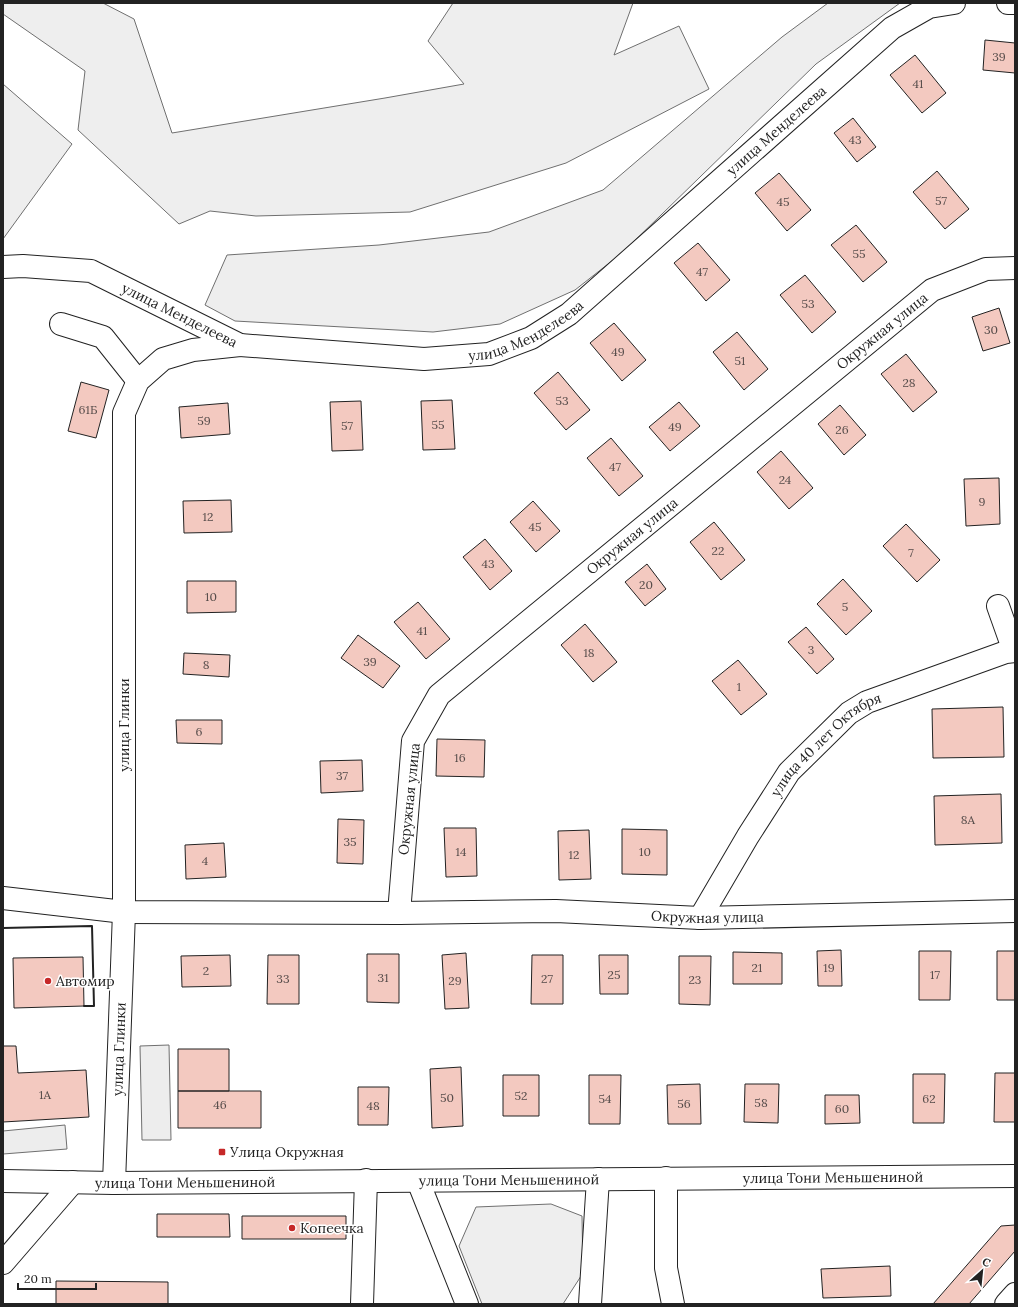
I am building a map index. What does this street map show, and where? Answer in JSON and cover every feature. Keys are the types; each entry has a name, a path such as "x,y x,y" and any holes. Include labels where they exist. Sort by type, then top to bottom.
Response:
{"street":[{"name":"улица Менделеева","path":"3,267 24,266 91,271 240,345 424,359 489,354 532,338 569,314 892,28 929,7 954,3"},
{"path":"1008,3 1015,3"},
{"name":"Окружная улица","path":"399,914 413,741 439,694 932,290 986,269 1015,268"},
{"path":"61,324 103,337 138,381"},
{"name":"улица Глинки","path":"114,1183 124,912 124,412 138,381 163,359 192,350 240,345"},
{"path":"998,606 1014,651"},
{"name":"улица 40 лет Октября","path":"700,918 748,836 789,772 849,713 867,702 1006,652 1014,651"},
{"name":"Окружная улица","path":"3,898 124,912 399,914 556,911 700,918 1015,911"},
{"name":"улица Тони Меньшениной","path":"3,1181 114,1183 1015,1176"},
{"path":"666,1178 666,1268 673,1304"},
{"path":"590,1304 598,1179"},
{"path":"362,1304 366,1180"},
{"path":"418,1180 467,1304"},
{"path":"3,1263 73,1182"},
{"path":"1006,1304 1015,1294"}],"shaded area":[{"path":"3,3 103,3 134,19 172,133 464,84 428,41 453,3 633,3 614,55 679,26 709,89 566,163 410,212 256,216 210,211 179,224 78,130 85,71 3,14"},
{"path":"828,3 900,3 816,64 622,253 575,290 500,324 433,332 235,321 205,305 227,255 379,245 489,232 603,190 782,37"},
{"path":"3,84 72,144 3,239"},
{"path":"169,1045 171,1140 142,1140 140,1046"},
{"path":"65,1125 67,1149 3,1154 3,1131"},
{"path":"551,1204 582,1216 583,1273 563,1304 482,1304 459,1246 476,1207"}],"building":[{"path":"985,40 1015,43 1015,73 983,70"},
{"path":"915,55 946,93 922,113 890,75"},
{"path":"853,118 876,147 857,162 834,133"},
{"path":"937,171 969,209 945,229 913,192"},
{"path":"779,173 811,210 787,231 755,193"},
{"path":"856,225 887,262 863,282 831,245"},
{"path":"698,243 730,280 706,301 674,263"},
{"path":"805,275 836,312 812,333 780,295"},
{"path":"999,308 1010,343 983,351 972,317"},
{"path":"614,323 646,360 622,381 590,343"},
{"path":"737,332 768,369 744,390 713,352"},
{"path":"906,354 937,392 913,412 881,374"},
{"path":"558,372 590,410 566,430 534,393"},
{"path":"81,382 109,390 96,438 68,431"},
{"path":"452,400 455,449 423,450 421,401"},
{"path":"361,401 363,450 332,451 330,402"},
{"path":"679,402 700,426 670,451 649,427"},
{"path":"228,403 230,434 181,438 179,407"},
{"path":"840,405 866,435 844,455 818,424"},
{"path":"611,438 643,476 619,496 587,458"},
{"path":"781,451 813,488 789,509 757,472"},
{"path":"999,478 1000,524 966,526 964,479"},
{"path":"231,500 232,532 184,533 183,501"},
{"path":"533,501 560,531 536,552 510,522"},
{"path":"714,522 745,560 721,580 690,542"},
{"path":"906,524 940,560 917,582 883,546"},
{"path":"485,539 512,571 490,590 463,557"},
{"path":"647,564 666,589 645,606 625,582"},
{"path":"843,579 872,611 846,635 817,604"},
{"path":"187,581 236,581 236,612 187,613"},
{"path":"418,602 450,639 426,659 394,622"},
{"path":"585,624 617,662 593,682 561,645"},
{"path":"806,627 834,659 817,674 788,642"},
{"path":"358,635 400,666 383,688 341,658"},
{"path":"184,653 230,655 229,677 183,674"},
{"path":"738,660 767,694 741,715 712,681"},
{"path":"1003,707 1004,757 933,758 932,709"},
{"path":"176,720 222,720 222,744 177,743"},
{"path":"437,739 485,740 484,777 436,776"},
{"path":"362,760 363,791 321,793 320,761"},
{"path":"1001,794 1002,843 935,845 934,796"},
{"path":"338,819 364,820 363,864 337,863"},
{"path":"444,828 476,828 477,876 446,877"},
{"path":"622,829 667,830 667,875 622,874"},
{"path":"589,830 591,879 559,880 558,831"},
{"path":"224,843 226,877 186,879 185,845"},
{"path":"841,950 842,986 818,986 817,951"},
{"path":"919,951 951,951 950,1000 919,1000"},
{"path":"997,951 1015,951 1015,1000 997,1000"},
{"path":"733,952 782,953 782,984 733,984"},
{"path":"466,953 469,1008 445,1009 442,955"},
{"path":"367,954 399,954 399,1003 367,1002"},
{"path":"230,955 231,986 182,987 181,956"},
{"path":"268,955 299,955 299,1004 267,1004"},
{"path":"532,955 563,955 563,1004 531,1004"},
{"path":"599,955 628,955 628,994 600,994"},
{"path":"679,956 711,956 710,1005 679,1004"},
{"path":"83,957 84,1006 14,1008 13,958"},
{"path":"3,1046 16,1046 18,1073 86,1070 89,1117 3,1122"},
{"path":"178,1049 229,1049 229,1091 178,1091"},
{"path":"461,1067 463,1126 432,1128 430,1069"},
{"path":"995,1073 1015,1073 1015,1122 994,1122"},
{"path":"913,1074 945,1074 944,1123 913,1123"},
{"path":"503,1075 539,1075 539,1116 503,1116"},
{"path":"589,1075 621,1075 620,1124 589,1124"},
{"path":"700,1084 701,1124 668,1124 667,1085"},
{"path":"745,1084 779,1084 778,1123 744,1122"},
{"path":"358,1087 389,1087 388,1125 358,1125"},
{"path":"178,1091 261,1091 261,1128 178,1128"},
{"path":"825,1095 859,1095 860,1123 825,1124"},
{"path":"157,1214 229,1214 230,1237 157,1237"},
{"path":"242,1216 346,1216 346,1239 242,1239"},
{"path":"1015,1225 1015,1251 969,1304 933,1304 1001,1226"},
{"path":"890,1266 891,1296 823,1298 821,1269"},
{"path":"56,1281 168,1282 168,1304 56,1304"}],"wall":[{"path":"3,928 92,926 94,1006 84,1006"}],"place":[{"name":"Автомир","path":"48,981"},
{"name":"Улица Окружная","path":"222,1152"},
{"name":"Копеечка","path":"292,1228"}]}
